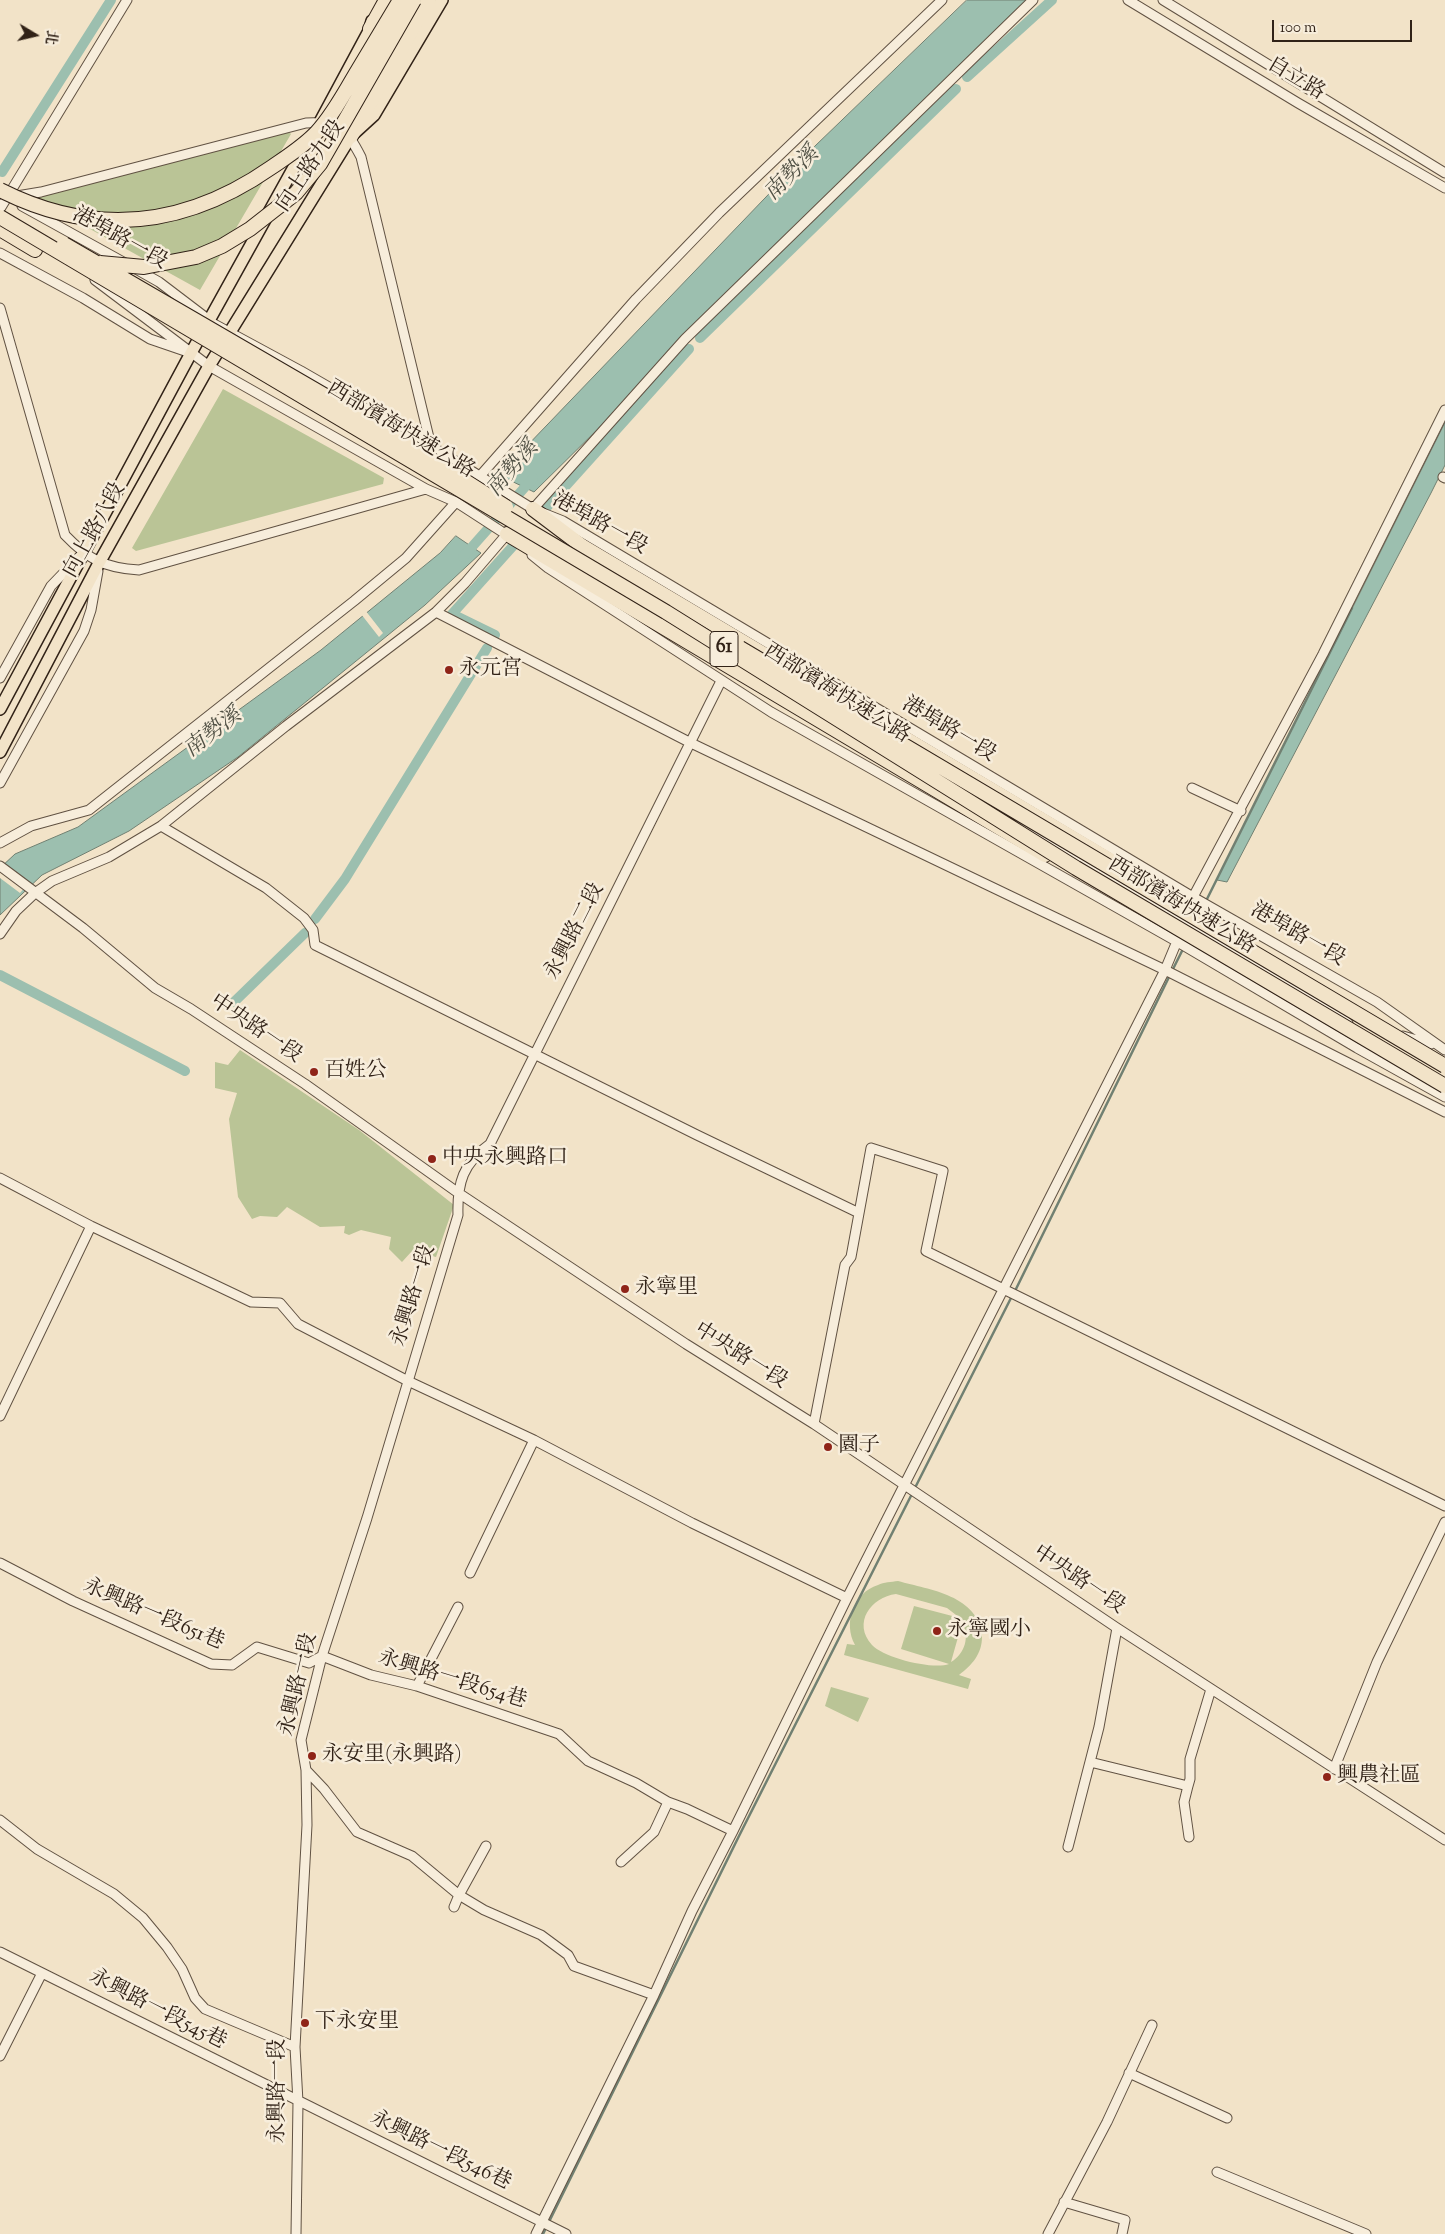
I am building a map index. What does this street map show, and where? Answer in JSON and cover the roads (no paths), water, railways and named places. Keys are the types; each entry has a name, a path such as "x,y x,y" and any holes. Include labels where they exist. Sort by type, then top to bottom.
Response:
{"highway":[{"path":"370,29 386,0"},
{"path":"1,199 71,216 116,220 166,215 192,209 235,191 296,151 318,131 344,95 400,0"},
{"path":"0,229 36,250 93,262 144,267 196,257 222,246 250,229 296,192 320,164 414,0"},
{"path":"351,136 429,0"},
{"name":"西部濱海快速公路","path":"1,199 386,431 541,530 1445,1066"},
{"name":"西部濱海快速公路","path":"0,217 666,612 1076,868 1445,1086"},
{"path":"533,509 582,546 1108,858 1156,890 1171,905"},
{"path":"507,534 1026,845 1076,868"}],"main road":[{"name":"向上路九段","path":"210,320 370,29 378,0"},
{"path":"370,29 400,0"},
{"path":"351,136 355,106 386,38 409,0"},
{"name":"向上路九段","path":"230,331 351,136 374,116 442,0"},
{"name":"向上路八段","path":"0,709 210,320"},
{"name":"向上路八段","path":"0,752 99,563 230,331"}],"street":[{"path":"1,199 127,0"},
{"path":"480,476 636,299 719,212 942,0"},
{"path":"533,509 685,339 1033,0"},
{"name":"自立路","path":"1128,0 1298,103 1445,188"},
{"name":"自立路","path":"1163,0 1445,173"},
{"path":"1,199 41,192 306,123 319,122 339,125 351,136 361,156 431,446"},
{"name":"港埠路一段","path":"1,199 159,282 210,320 431,446 533,509 563,521 1193,897 1378,1002 1441,1048"},
{"name":"港埠路一段","path":"0,223 81,269 147,298 210,320"},
{"name":"港埠路一段","path":"0,253 83,298 150,339 191,353"},
{"name":"港埠路一段","path":"81,269 209,366 426,489 456,502 507,534 548,568 721,681 794,726 1176,941 1357,1048 1445,1096"},
{"path":"0,308 65,535 83,554 99,563 121,569 139,570 426,489"},
{"path":"536,2234 654,1995 692,1910 733,1831 847,1598 1165,970 1193,897 1241,811 1323,654 1445,410"},
{"name":"港埠路一段","path":"431,446 443,469 481,506 1185,922 1338,1015"},
{"path":"0,844 31,826 89,810 338,615 406,558 456,502"},
{"path":"0,934 16,911 35,893 52,882 109,857 160,826 436,612 465,583 507,534"},
{"name":"港埠路一段","path":"507,534 535,543 591,572"},
{"path":"0,678 51,586 83,554"},
{"path":"0,783 84,631 91,610 99,563"},
{"path":"436,612 691,742 1165,970 1445,1112"},
{"name":"永興路二段","path":"458,1192 468,1163 476,1153 490,1144 721,681"},
{"path":"1192,788 1241,811"},
{"path":"160,826 266,888 282,900 304,918 313,930 315,945 697,1135 859,1213"},
{"name":"中央路一段","path":"0,866 82,928 155,988 191,1009 297,1079 458,1192 686,1344 814,1424 1116,1628 1445,1840"},
{"path":"1338,1015 1441,1048"},
{"path":"1338,1015 1416,1079"},
{"path":"814,1424 845,1265 851,1257 871,1148 943,1171 926,1251 1445,1506"},
{"path":"0,1178 91,1226 252,1302 280,1303 298,1324 408,1381 534,1440 692,1522 847,1598"},
{"name":"永興路一段","path":"296,2234 298,2102 295,2047 306,1844 306,1770 301,1740 322,1656 367,1518 458,1215 458,1192"},
{"path":"0,1416 91,1226"},
{"path":"470,1573 534,1440"},
{"path":"1334,1768 1377,1662 1445,1522"},
{"name":"永興路一段651巷","path":"0,1563 74,1602 212,1664 232,1665 257,1647 309,1663 322,1656"},
{"path":"417,1686 458,1607"},
{"path":"1068,1847 1099,1727 1116,1628"},
{"name":"永興路一段654巷","path":"322,1656 371,1675 417,1686 559,1734 569,1744 579,1750 588,1761 636,1782 668,1802 733,1831"},
{"path":"1189,1838 1184,1802 1190,1779 1190,1759 1211,1689"},
{"path":"1090,1762 1188,1786"},
{"path":"306,1770 324,1789 356,1832 412,1856 459,1895 484,1910 541,1935 568,1955 574,1966 654,1995"},
{"path":"621,1862 654,1832 668,1802"},
{"path":"0,1820 37,1849 114,1894 143,1918 182,1969 195,1998 205,2009 295,2047"},
{"path":"454,1907 486,1846"},
{"name":"永興路一段545巷","path":"0,1952 298,2102"},
{"path":"0,2056 42,1973"},
{"path":"1048,2234 1107,2122 1152,2025"},
{"path":"1129,2073 1227,2118"},
{"name":"永興路一段546巷","path":"298,2102 566,2234"},
{"path":"1217,2172 1366,2234"},
{"path":"1064,2202 1125,2220 1122,2234"}],"water":[{"path":"967,0 1033,0 534,492 499,475 814,147"},
{"path":"1445,423 1445,465 1227,882 1217,880"},
{"path":"456,536 481,553 425,605 238,757 129,831 42,875 0,915 0,868 15,854 78,827 321,650 440,553"}],"waterway":[{"path":"2,172 111,0"},
{"path":"967,77 1052,0"},
{"path":"700,338 956,89"},
{"path":"546,508 689,349"},
{"name":"南勢溪","path":"463,557 533,478"},
{"path":"495,635 452,614 513,546"},
{"path":"1206,901 1352,608"},
{"path":"315,919 345,879 487,648"},
{"path":"234,1002 305,933"},
{"path":"1172,971 1183,949"},
{"path":"0,975 185,1071"},
{"path":"1015,1291 1170,975"},
{"path":"543,2234 739,1836 1012,1296"}],"place":[{"name":"永元宮","path":"449,670"},
{"name":"百姓公","path":"314,1072"},
{"name":"中央永興路口","path":"432,1159"},
{"name":"永寧里","path":"625,1289"},
{"name":"園子","path":"828,1447"},
{"name":"永寧國小","path":"937,1631"},
{"name":"永安里(永興路)","path":"312,1756"},
{"name":"興農社區","path":"1327,1777"},
{"name":"下永安里","path":"305,2023"}]}
